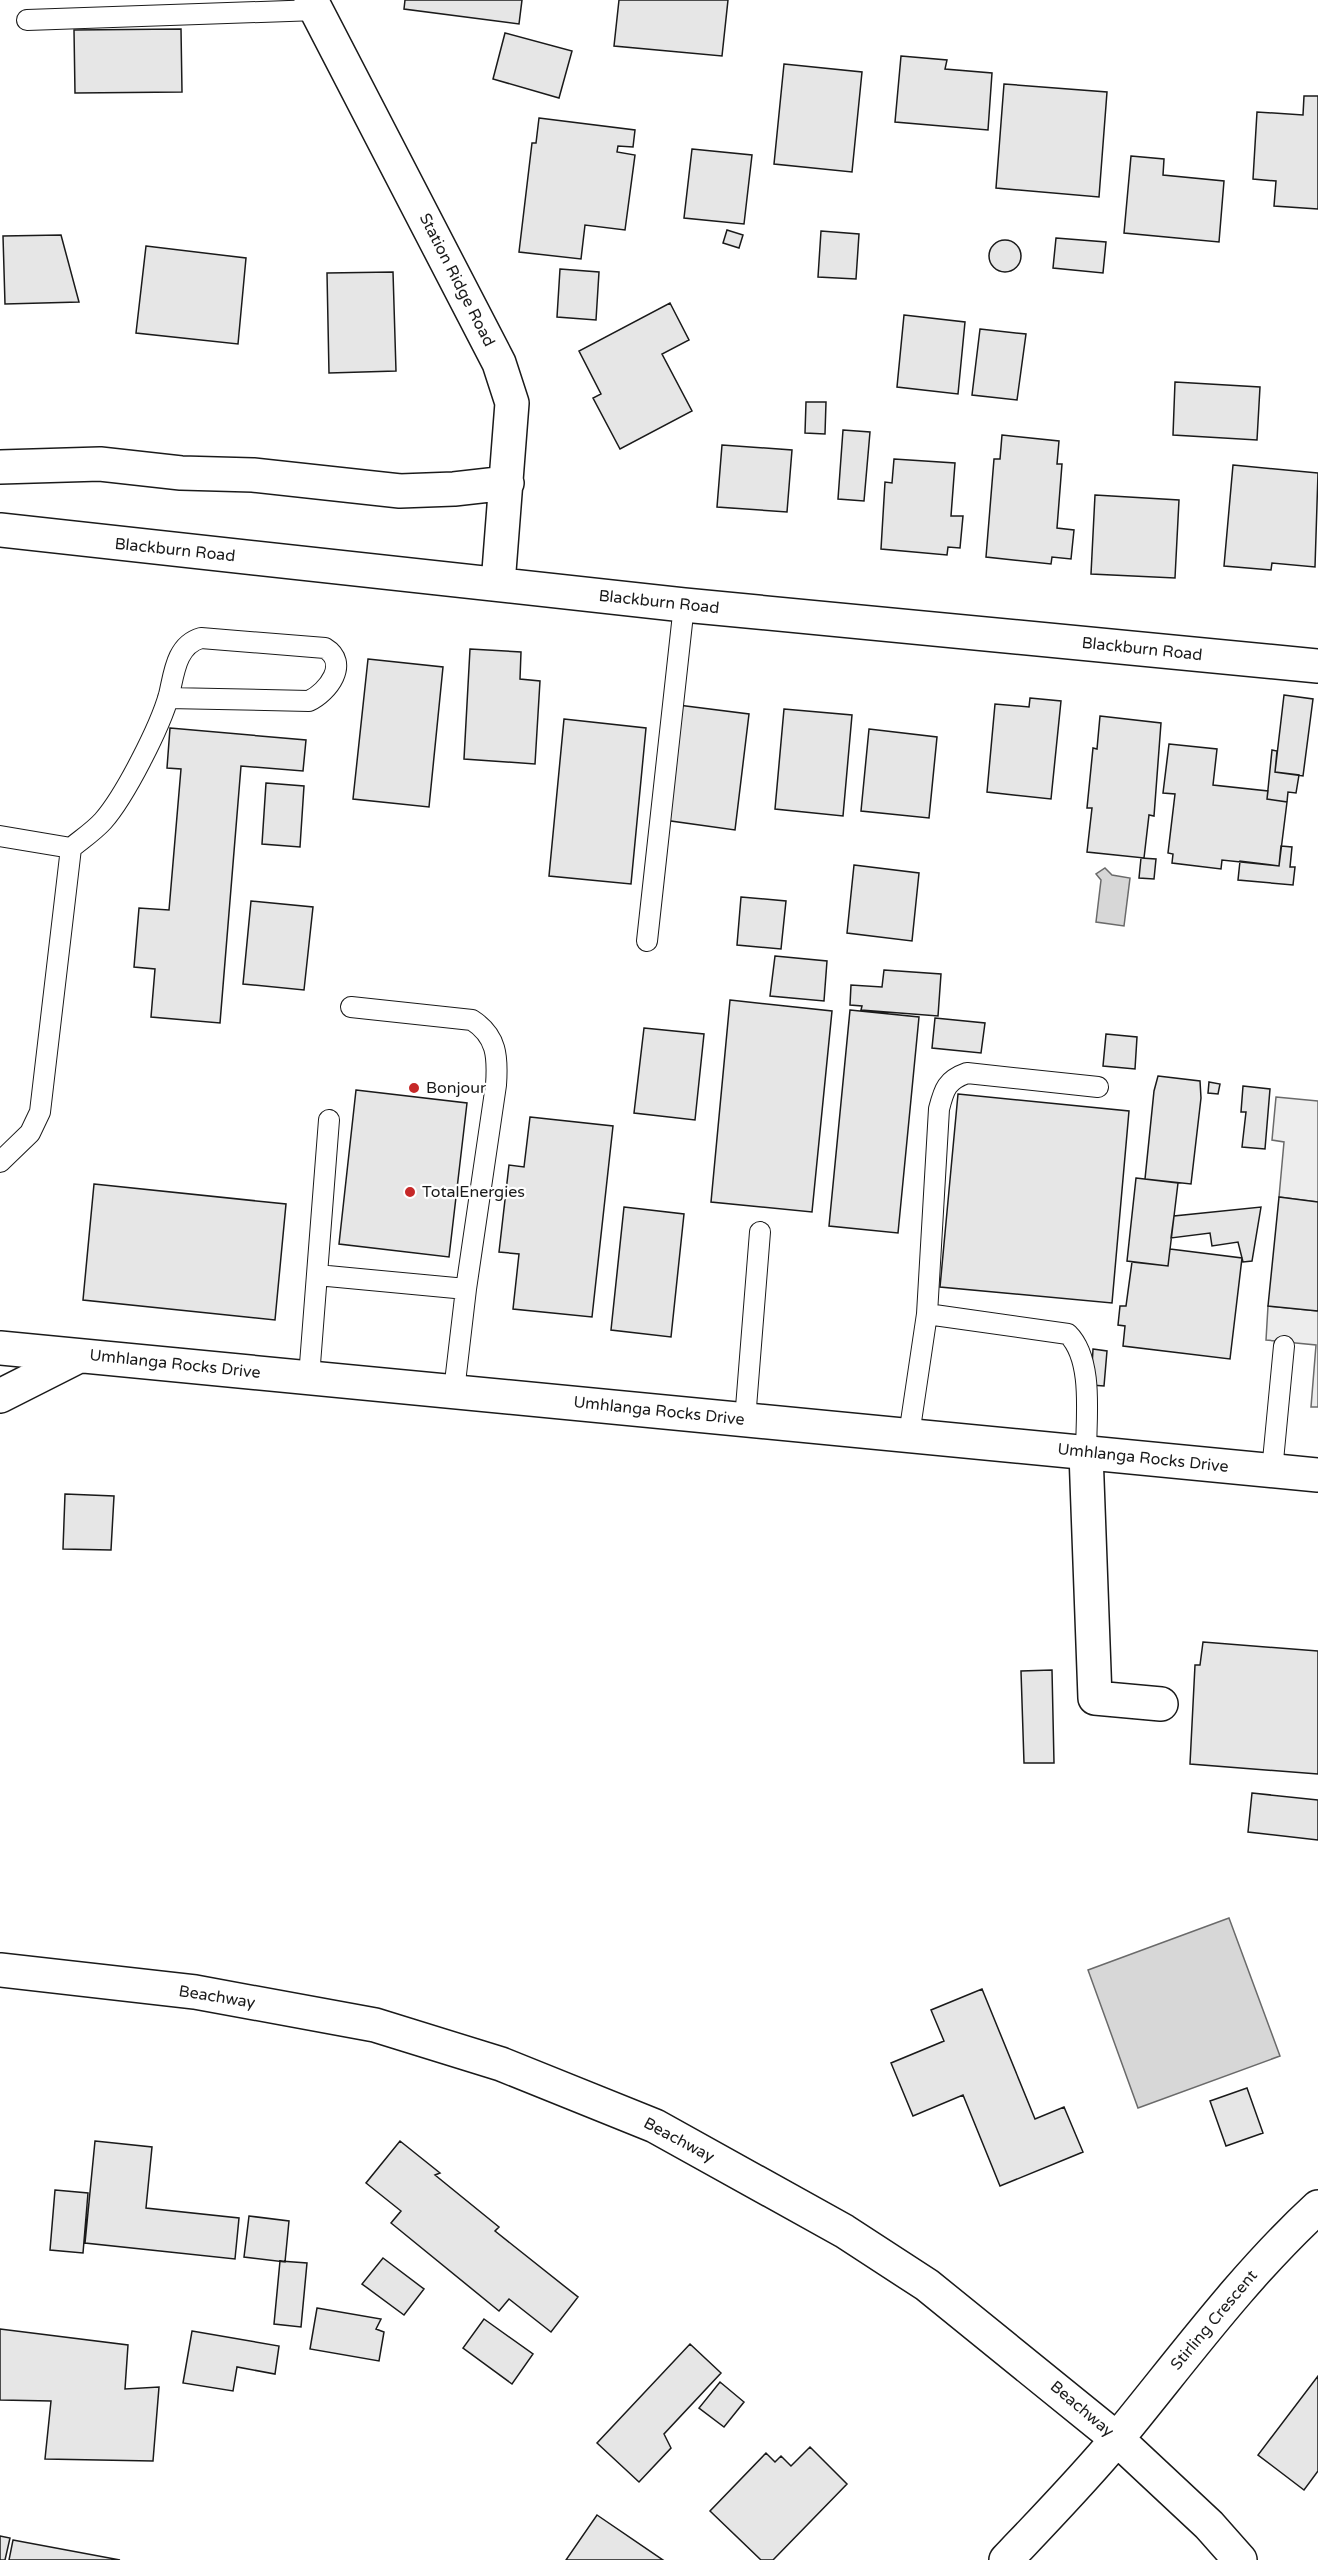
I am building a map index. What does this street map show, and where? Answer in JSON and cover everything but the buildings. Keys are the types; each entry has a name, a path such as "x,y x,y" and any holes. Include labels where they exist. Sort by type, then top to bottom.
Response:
{"street":[{"name":"Station Ridge Road","path":"314,5 500,363 512,403 498,584"},
{"path":"0,467 100,464 181,473 253,475 400,491 454,489 507,483"},
{"name":"Blackburn Road","path":"0,530 684,604 1318,666"},
{"name":"Umhlanga Rocks Drive","path":"0,1348 1318,1475"},
{"path":"0,1396 80,1355"},
{"path":"1086,1453 1095,1698 1161,1704"},
{"name":"Beachway","path":"0,1970 195,1992 375,2025 501,2064 655,2126 844,2230 927,2285 1117,2439 1209,2525 1240,2560"},
{"name":"Stirling Crescent","path":"1006,2560 1117,2439 1158,2385 1284,2238 1318,2207"}],"lane":[{"path":"27,20 314,5"},
{"path":"647,941 684,604"},
{"path":"0,1162 30,1133 40,1112 71,848 104,821 144,752 168,698 177,658 193,640 201,638 325,648 332,652 335,661 333,680 319,697 309,701 168,698"},
{"path":"0,836 71,848"},
{"path":"351,1008 472,1020 484,1028 494,1041 498,1062 496,1085 466,1289 454,1391"},
{"path":"909,1435 927,1314 939,1109 944,1087 954,1078 967,1073 1098,1088"},
{"path":"309,1377 329,1120"},
{"path":"745,1420 760,1232"},
{"path":"317,1275 466,1289"},
{"path":"927,1314 1068,1334 1075,1342 1085,1366 1086,1453"},
{"path":"1272,1471 1284,1346"}],"shaded area":[{"path":"1105,868 1112,875 1130,878 1124,926 1096,922 1101,880 1096,874"},
{"path":"1276,1097 1318,1101 1318,1202 1279,1197 1284,1142 1272,1140"},
{"path":"1268,1306 1318,1311 1318,1407 1311,1407 1316,1345 1266,1340"},
{"path":"1229,1918 1280,2056 1138,2108 1088,1970"}],"place":[{"name":"Bonjour","path":"414,1088"},
{"name":"TotalEnergies","path":"410,1192"}]}
